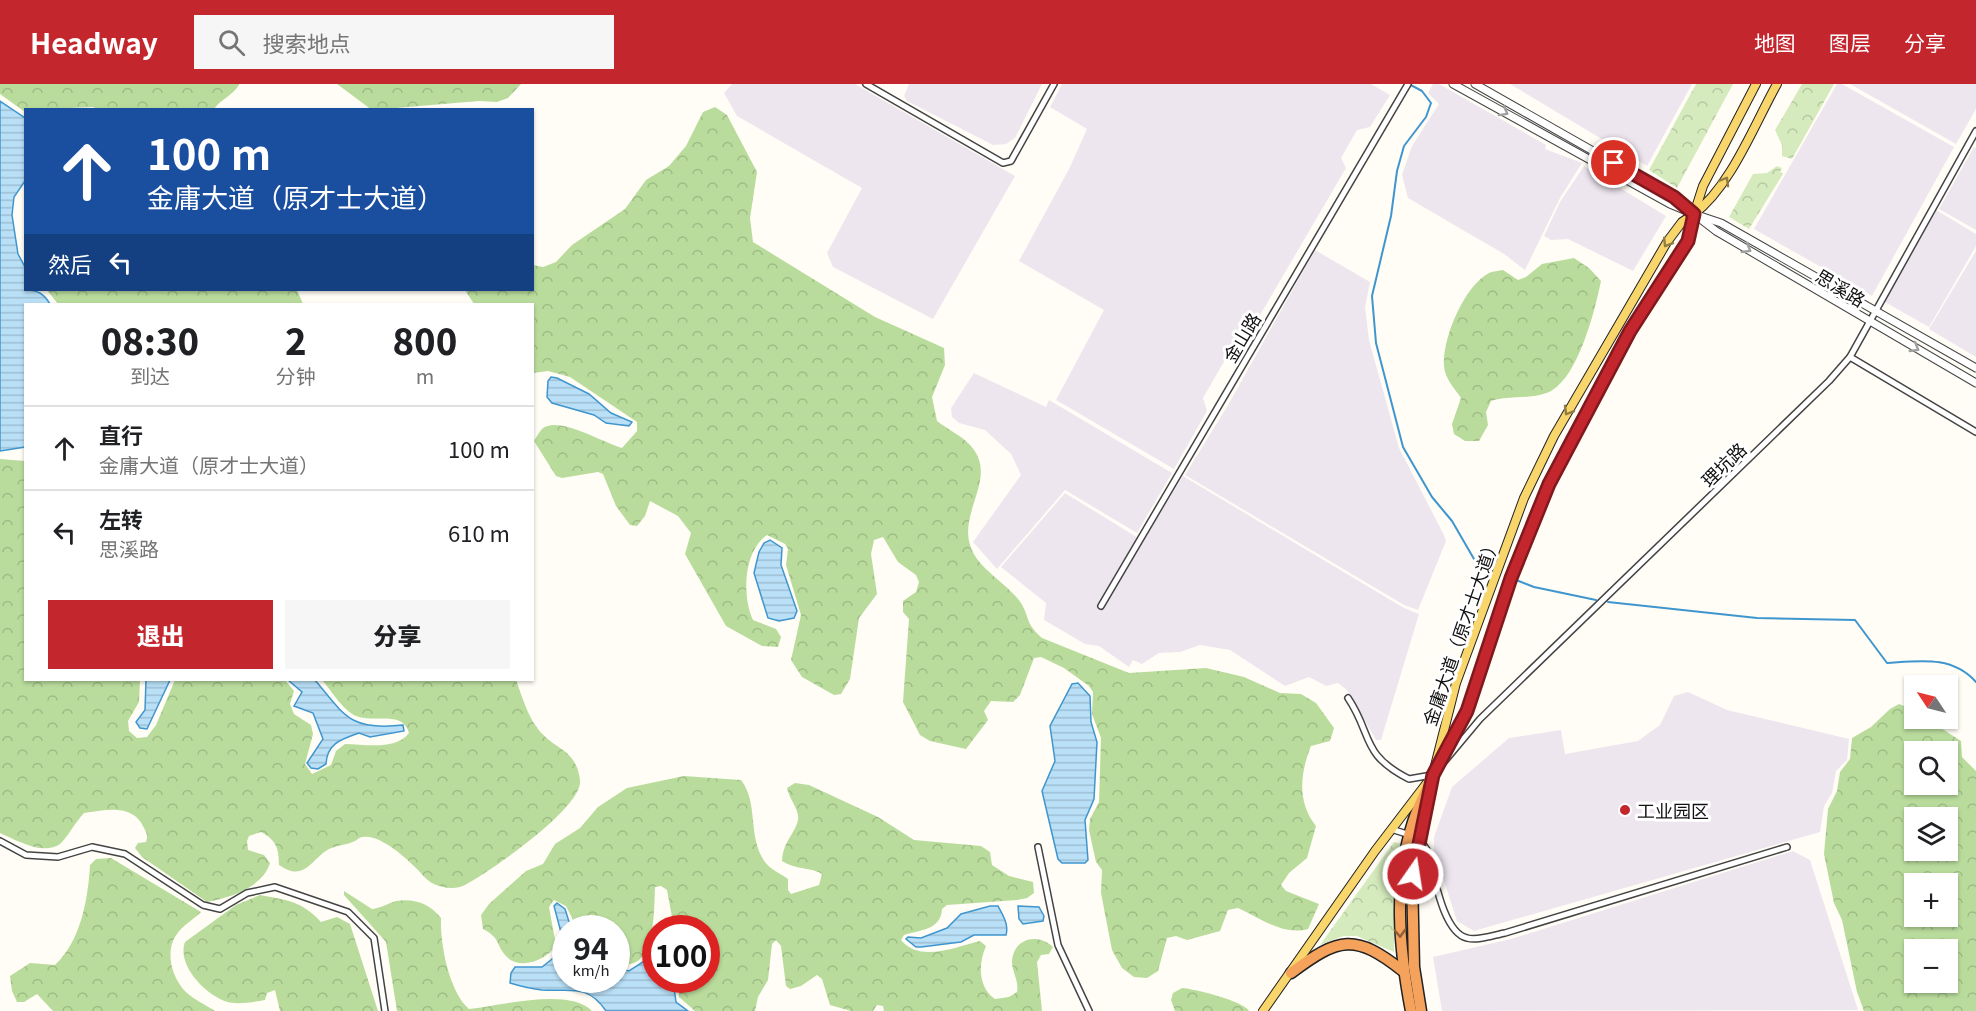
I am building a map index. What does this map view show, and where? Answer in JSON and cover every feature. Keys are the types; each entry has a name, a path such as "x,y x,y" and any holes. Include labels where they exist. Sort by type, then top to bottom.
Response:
{"highway":[{"path":"1411,1011 1403,971 1400,890 1413,821 1433,775"},
{"path":"1421,1011 1414,968 1411,911 1413,874 1433,775"},
{"path":"1291,973 1320,952 1340,944 1370,947 1403,971"}],"main road":[{"name":"金庸大道（原才士大道）","path":"1433,775 1467,711 1510,581 1549,484 1630,331 1688,241 1703,186 1756,84"},
{"name":"金庸大道（原才士大道）","path":"1433,775 1443,725 1456,683 1524,498 1554,436 1667,242 1682,222 1717,194 1777,84"},
{"path":"1496,575 1510,581"},
{"path":"1263,1011 1391,829 1433,775"}],"street":[{"path":"866,84 1003,163 1011,161 1054,84"},
{"name":"思溪路","path":"1453,84 1670,204 1721,224 1976,368"},
{"name":"思溪路","path":"1475,84 1674,197 1716,231 1976,383"},
{"name":"金山路","path":"1101,606 1407,86"},
{"name":"理坑路","path":"1433,775 1480,719 1829,381 1850,357 1976,131"},
{"path":"1850,357 1976,432"},
{"path":"1348,698 1358,713 1369,747 1386,766 1409,779 1433,775"},
{"path":"1391,829 1420,840 1427,850 1450,924 1464,937 1471,939 1505,933 1787,847"},
{"path":"0,841 26,855 58,857 92,847 125,854 203,905 215,909 225,907 248,892 275,887 348,912 374,938 385,1011"},
{"path":"1038,847 1058,945 1089,1011"}],"shaded area":[{"path":"732,84 855,84 1015,176 933,319 833,267 827,253 862,188 737,116 724,93"},
{"path":"909,84 1042,84 1015,138 1006,144 993,145 907,101 904,96"},
{"path":"1062,84 1371,84 1390,95 1370,127 1357,130 1341,158 1346,168 1242,346 1232,348 1203,398 1207,411 1174,469 1056,400 1104,310 1019,261 1069,169 1087,129 1050,107"},
{"path":"1433,84 1439,84 1546,145 1545,149 1582,163 1560,198 1525,270 1504,254 1408,198 1402,175 1412,146 1439,104 1428,93"},
{"path":"1510,84 1692,84 1647,166"},
{"path":"1837,84 1842,84 1954,147 1872,296 1754,229"},
{"path":"1850,84 1976,84 1976,109 1956,144"},
{"path":"1974,147 1976,148 1976,230 1939,209"},
{"path":"1584,166 1666,216 1633,271 1568,239 1551,240 1544,236 1560,202"},
{"path":"1936,210 1976,234 1976,246 1929,327 1883,301"},
{"path":"1315,250 1370,282 1365,307 1369,340 1399,448 1446,541 1418,610 1404,605 1185,475 1228,405"},
{"path":"1976,251 1976,357 1929,329"},
{"path":"974,373 1046,407 1049,400 1172,473 1137,533 1065,490 997,569 973,542 1021,475 1011,454 985,430 959,423 952,417 951,408"},
{"path":"1183,476 1404,608 1419,614 1381,740 1376,740 1347,690 1338,683 1326,686 1309,677 1285,686 1230,650 1200,645 1180,652 1159,653 1142,664 1133,660 1129,667 1099,646 1085,644 1044,620 1046,603 1001,567 1065,493 1143,541"},
{"path":"1688,692 1727,710 1849,739 1847,760 1836,771 1832,793 1824,806 1820,832 1474,931 1457,921 1434,850 1434,837 1452,787 1509,738 1561,730 1565,754 1638,741 1660,725 1674,696"},
{"path":"1793,851 1810,860 1858,1010 1442,1011 1433,957 1511,939"}],"green space":[{"path":"0,84 239,84 215,108 24,108 24,111 0,94"},
{"path":"337,84 521,84 508,98 497,102 479,101 369,108"},
{"path":"1696,84 1733,84 1677,188 1649,170"},
{"path":"1802,84 1834,84 1792,159 1782,156 1782,145 1775,130"},
{"path":"715,107 727,115 757,172 750,218 753,242 875,317 944,348 945,365 932,397 937,421 970,445 978,456 981,468 968,529 972,551 984,567 1015,595 1024,608 1030,624 1042,638 1129,673 1206,668 1244,677 1280,693 1301,694 1316,703 1334,728 1330,741 1311,746 1304,767 1303,798 1316,826 1307,858 1289,873 1281,885 1286,891 1319,904 1308,929 1299,931 1281,928 1238,908 1228,910 1220,931 1187,940 1176,936 1167,938 1158,971 1147,978 1134,977 1122,968 1112,950 1101,893 1102,870 1096,862 1089,830 1090,819 1099,802 1101,738 1092,714 1093,692 1089,686 1064,668 1041,657 1034,658 1020,695 1013,702 991,701 984,711 988,720 966,749 930,741 920,735 903,702 909,619 903,612 903,601 916,592 919,582 916,575 898,562 883,537 874,540 871,554 877,594 859,618 850,679 841,694 834,695 802,677 791,660 801,615 786,565 788,549 785,544 767,535 753,552 749,563 746,587 749,610 753,620 776,629 781,637 778,647 762,646 726,626 685,554 691,533 678,516 650,501 645,516 637,526 630,525 616,506 603,474 598,472 562,478 556,476 534,441 542,429 559,425 581,431 622,448 637,431 637,422 570,377 548,371 534,373 534,303 473,303 466,291 534,291 534,265 543,267 556,262 572,245 625,209 646,180 669,166 686,146 703,112"},
{"path":"1777,166 1782,168 1780,172 1783,174 1749,229 1729,217 1753,174 1767,173"},
{"path":"1574,258 1589,268 1601,281 1584,341 1570,371 1561,383 1544,394 1491,401 1486,412 1488,425 1479,441 1465,441 1454,434 1452,424 1461,398 1446,375 1444,355 1456,314 1471,289 1491,272 1503,270 1518,280 1526,277 1542,264"},
{"path":"48,291 297,291 303,303 57,303"},
{"path":"0,459 24,461 24,681 140,681 139,702 128,721 129,731 137,738 147,737 156,725 175,681 286,681 294,691 290,704 294,714 311,725 313,734 305,764 312,774 331,765 336,751 345,744 388,744 403,739 409,733 406,726 395,720 354,715 343,706 323,681 516,681 534,724 544,736 574,761 580,780 577,792 567,806 533,838 477,878 461,887 453,888 431,883 392,848 370,837 361,837 329,849 307,868 295,872 288,870 279,865 277,849 273,841 261,832 249,836 248,850 264,855 270,863 266,872 253,885 244,890 207,902 142,857 135,848 138,843 146,842 146,833 139,820 126,811 109,810 84,813 63,841 53,847 30,846 0,833"},
{"path":"1899,704 1904,706 1904,729 1942,729 1961,741 1962,757 1976,771 1976,1011 1864,1011 1857,992 1842,920 1834,903 1824,854 1828,809 1837,791 1840,772 1850,759 1852,738 1871,727 1890,709"},
{"path":"684,776 741,780 750,799 756,842 760,852 767,865 788,879 788,890 791,894 819,885 822,874 782,861 784,848 798,820 787,788 795,783 809,785 878,817 914,840 981,846 990,852 992,865 1009,876 1033,882 1034,893 1027,898 1017,900 947,905 942,909 941,916 934,925 904,935 901,940 918,951 928,952 980,941 986,946 981,975 985,988 995,999 1009,997 1017,992 1012,963 1016,948 1026,940 1047,942 1053,947 1049,954 1041,955 1037,962 1042,1011 884,1011 883,1006 877,1005 873,1011 851,1011 830,1005 822,979 817,975 801,986 790,989 786,986 781,946 776,940 772,944 768,980 758,997 755,1011 695,1011 679,997 679,993 720,993 720,915 672,915 667,890 661,886 655,887 654,915 642,915 642,956 639,960 630,964 630,915 570,915 566,906 554,900 549,907 552,923 552,950 534,962 519,963 507,957 496,939 483,929 481,915 489,904 526,871 543,864 555,844 580,828 598,807 627,788"},
{"path":"1394,842 1402,844 1396,889 1394,952 1357,936 1343,936 1320,945"},
{"path":"111,858 201,912 177,934 170,956 174,973 182,987 187,993 215,1011 53,1011 37,994 24,1002 17,1002 12,991 10,976 30,963 55,965 64,955 82,919 90,865 96,859"},
{"path":"344,891 372,909 396,901 410,900 422,903 437,913 441,918 444,954 451,980 469,1009 551,999 581,1004 592,1011 397,1011 386,942 344,895"},
{"path":"260,895 286,900 300,906 321,922 337,917 350,924 378,1011 280,1011 275,990 267,993 265,1000 232,1003 214,996 199,983 188,968 183,950 185,942 236,905"},
{"path":"1182,988 1238,1003 1249,1011 1175,1011 1171,1000 1173,993"}],"water":[{"path":"0,101 24,117 24,182 14,197 12,215 18,254 24,265 24,291 40,293 49,303 24,303 24,447 0,451"},
{"path":"551,377 589,394 611,413 632,422 629,426 606,423 594,415 552,403 547,397 548,381"},
{"path":"770,540 782,548 781,565 797,611 794,618 779,621 768,618 754,573 759,552 764,543"},
{"path":"146,681 170,681 147,729 140,728 136,722 145,710"},
{"path":"289,681 316,681 342,712 350,718 371,726 403,725 404,731 370,737 359,733 347,737 332,747 326,764 318,769 311,768 307,763 323,739 313,713 294,706 302,692"},
{"path":"1078,683 1090,696 1091,722 1097,742 1094,799 1085,820 1088,860 1085,863 1062,863 1058,859 1042,791 1055,761 1050,726 1072,684"},
{"path":"557,903 565,909 567,915 556,915 554,906"},
{"path":"998,906 1004,916 1006,935 974,935 961,942 921,947 916,947 906,939 908,937 921,938 947,928 961,914"},
{"path":"1018,906 1039,907 1044,916 1043,921 1023,924 1019,919"},
{"path":"552,959 552,990 538,990 510,983 511,973 515,967 542,967"},
{"path":"642,963 642,993 675,993 676,1002 688,1011 606,1011 592,996 585,993 630,993 630,970"}],"waterway":[{"path":"1409,84 1422,91 1431,103 1426,117 1404,146 1397,171 1391,216 1372,296 1376,343 1403,447 1432,497 1452,521 1474,559 1485,568"},
{"path":"1516,580 1534,587 1596,600"},
{"path":"1608,602 1757,618 1855,620 1887,663 1923,661 1946,664 1967,673 1976,682"}],"place":[{"name":"工业园区","path":"1625,810"}],"route":[{"path":"1413,874 1433,775 1467,711 1511,578 1549,484 1630,331 1682,252 1692,228 1694,214 1674,197 1614,163"}]}
